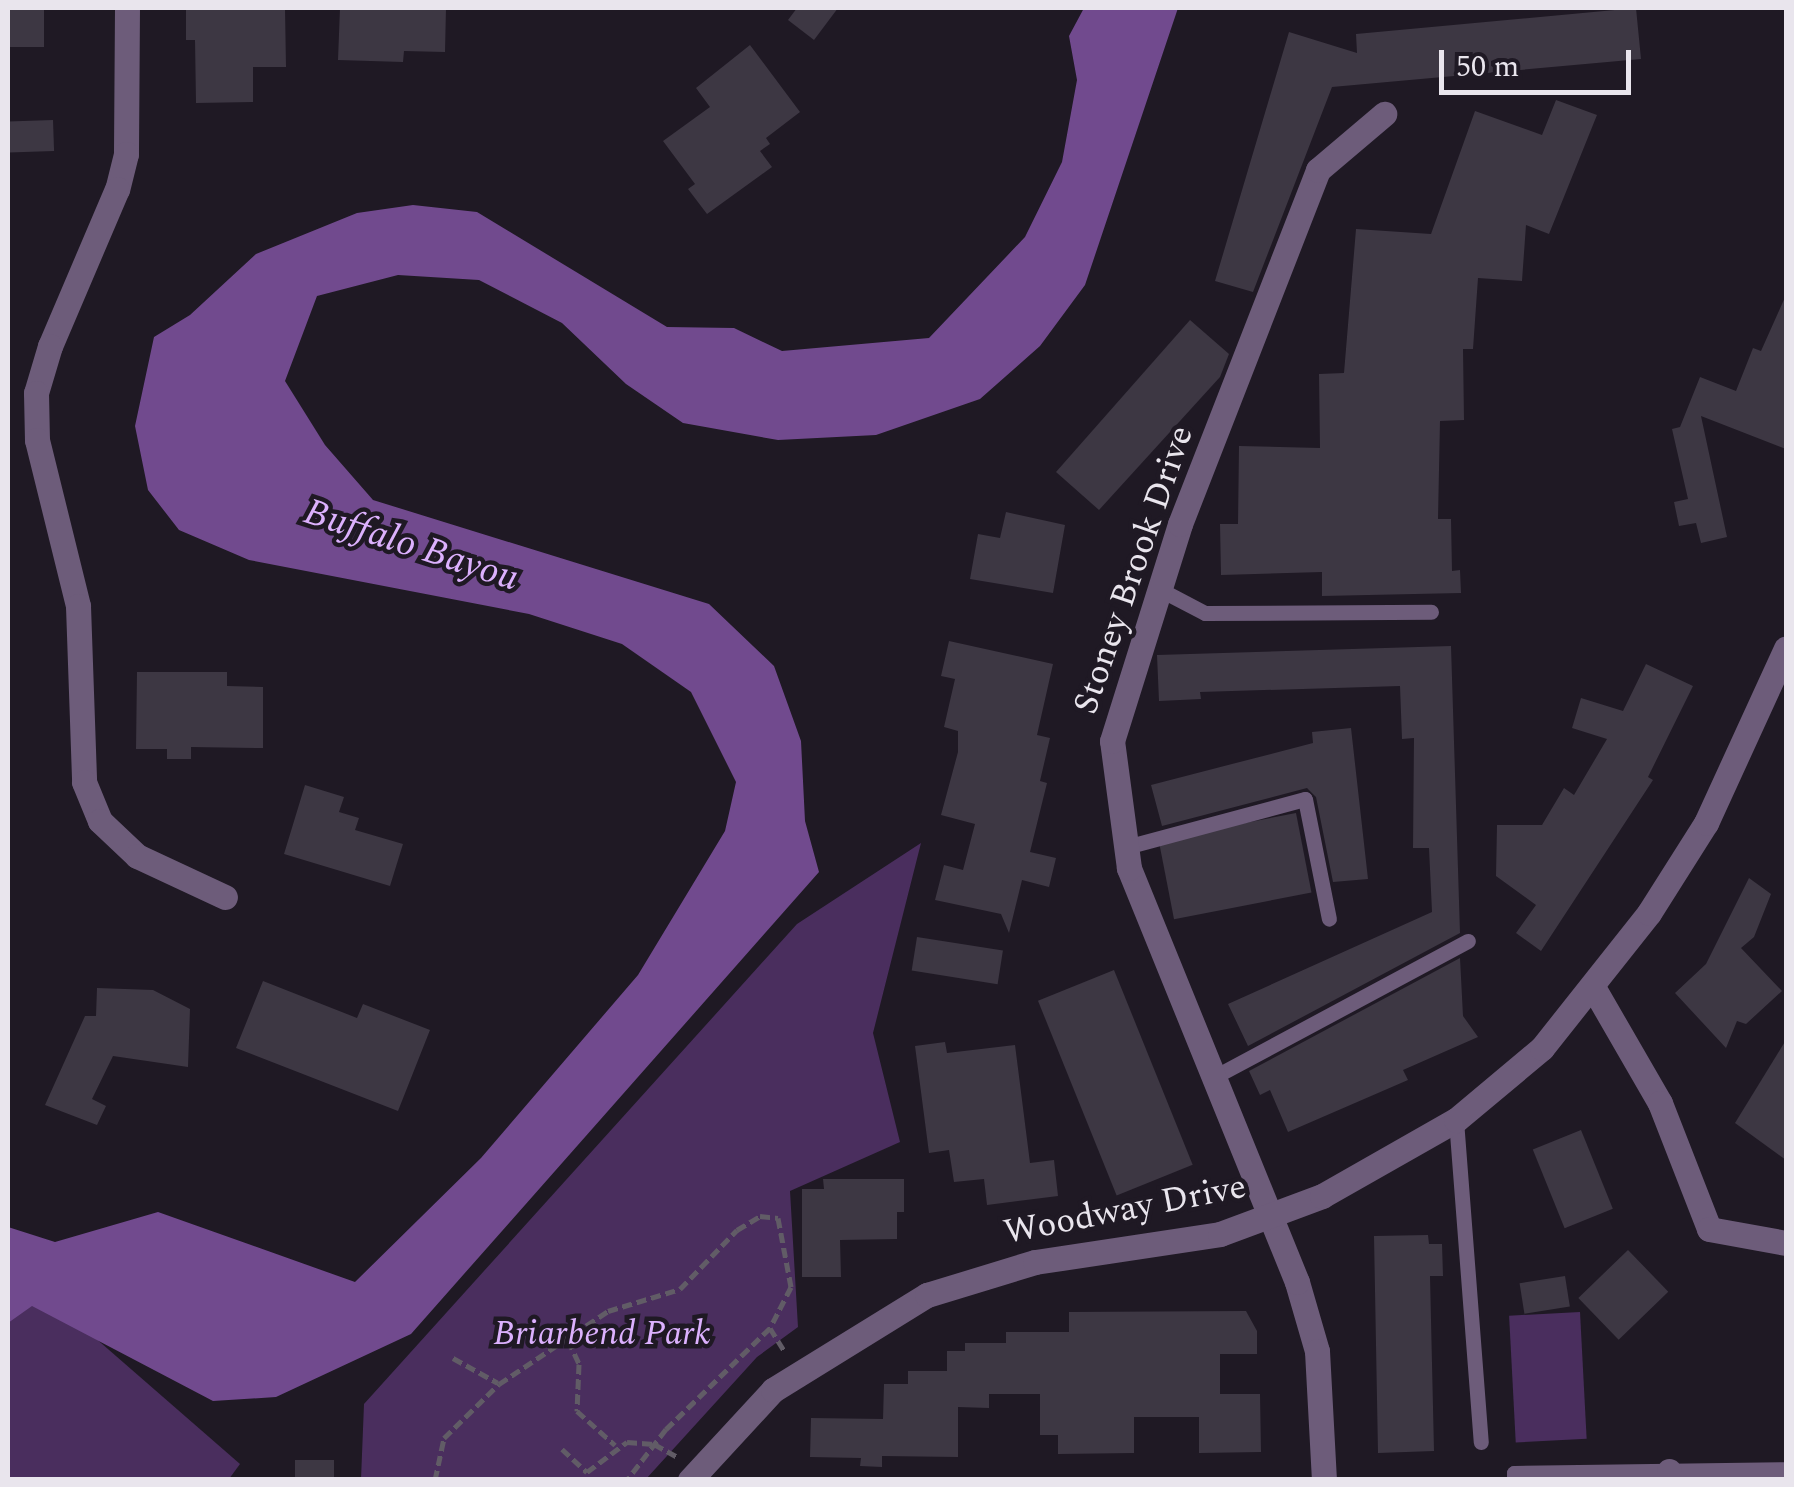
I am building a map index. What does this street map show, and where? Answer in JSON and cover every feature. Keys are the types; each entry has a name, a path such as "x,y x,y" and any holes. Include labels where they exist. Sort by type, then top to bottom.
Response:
{"street":[{"path":"127,8 126,154 118,189 50,346 36,393 37,440 78,606 84,782 100,820 137,856 225,897"},
{"name":"Stoney Brook Drive","path":"1324,1480 1317,1351 1271,1216 1126,847 1112,742 1159,590 1318,170 1384,114"},
{"name":"Woodway Drive","path":"694,1476 736,1424 797,1372 878,1320 983,1274 1220,1234 1322,1196 1456,1120 1542,1048 1593,987 1706,823 1786,648"},
{"path":"1593,987 1660,1103 1709,1229 1786,1243"}],"lane":[{"path":"1159,590 1205,613 1431,612"},
{"path":"1126,847 1305,799 1330,919"},
{"path":"1214,1077 1468,941"},
{"path":"1456,1120 1464,1161 1481,1442"},
{"path":"1514,1480 1514,1473 1669,1475 1786,1469"}],"path":[{"path":"435,1480 444,1438 499,1384 608,1310 680,1289 737,1230 760,1216 778,1218 787,1248 790,1287 770,1328 654,1444 627,1480"},
{"path":"770,1328 797,1372"},
{"path":"568,1340 579,1364 577,1411 615,1446"},
{"path":"452,1358 499,1384"},
{"path":"562,1449 587,1472 615,1446 654,1444 694,1476"}],"green space":[{"name":"Briarbend Park","path":"921,843 873,1033 900,1142 790,1191 798,1327 757,1357 646,1479 361,1479 364,1404 797,924"},
{"path":"8,1262 240,1464 229,1479 8,1479"},
{"path":"1580,1312 1587,1439 1516,1443 1509,1316"}],"water":[{"name":"Buffalo Bayou","path":"1084,8 1178,8 1085,285 1040,346 980,399 876,435 778,440 683,423 626,384 562,323 479,280 398,275 317,296 285,381 325,445 373,500 709,604 774,666 801,741 805,821 819,872 411,1334 276,1397 213,1401 32,1306 8,1323 8,1227 55,1242 158,1212 355,1282 481,1158 638,975 725,831 736,782 691,692 622,644 529,614 249,560 179,530 148,490 135,426 154,337 190,315 256,254 357,213 413,205 477,212 667,327 734,328 782,351 929,338 1025,237 1062,162 1077,80 1069,36"}],"building":[{"path":"8,8 44,8 44,47 8,47"},
{"path":"186,8 285,8 286,67 253,67 253,102 196,103 195,40 186,40"},
{"path":"340,8 446,8 445,52 404,51 403,62 338,60"},
{"path":"797,8 838,8 814,40 788,20"},
{"path":"1636,8 1641,59 1332,87 1253,292 1215,281 1289,32 1357,53 1356,34"},
{"path":"750,45 800,112 766,138 770,144 760,151 772,167 707,214 688,189 695,184 663,141 710,107 696,88"},
{"path":"1556,100 1597,115 1549,234 1526,225 1522,281 1478,278 1473,349 1463,349 1464,420 1440,421 1438,519 1451,519 1452,571 1460,570 1461,593 1322,596 1322,572 1221,575 1220,524 1238,524 1239,446 1320,448 1319,374 1344,373 1356,229 1431,234 1475,111 1542,135"},
{"path":"53,120 54,151 9,153 8,122"},
{"path":"1786,295 1786,449 1701,416 1727,537 1701,543 1696,523 1679,526 1674,502 1688,499 1672,429 1680,427 1700,377 1736,391 1753,348 1761,351"},
{"path":"1190,320 1229,354 1220,377 1099,510 1056,472"},
{"path":"1006,512 1065,525 1053,593 970,579 978,534 1000,538"},
{"path":"949,641 1053,664 1037,735 1050,738 1040,781 1047,783 1030,852 1056,858 1049,887 1022,880 1009,933 1001,914 935,900 944,865 963,870 975,824 941,815 958,752 958,731 944,727 955,679 941,676"},
{"path":"1451,646 1460,933 1248,1046 1228,1004 1432,912 1429,848 1413,848 1414,738 1402,739 1400,686 1200,692 1201,699 1159,701 1157,655"},
{"path":"1646,664 1693,686 1648,777 1653,780 1541,951 1516,933 1536,905 1496,876 1497,825 1542,825 1564,788 1574,795 1607,739 1572,728 1581,698 1623,711"},
{"path":"137,672 227,672 227,686 263,687 263,748 191,747 191,759 167,759 167,749 136,749"},
{"path":"1351,728 1368,879 1333,882 1316,797 1307,788 1162,826 1151,785 1313,743 1312,732"},
{"path":"305,785 344,797 339,812 359,818 355,830 403,844 390,886 284,854"},
{"path":"1296,813 1311,893 1174,919 1159,840"},
{"path":"1749,878 1771,894 1754,937 1741,948 1782,991 1746,1024 1737,1021 1726,1048 1675,993 1706,964"},
{"path":"917,937 1003,951 998,984 912,971"},
{"path":"1460,958 1463,1016 1478,1037 1403,1070 1408,1080 1288,1132 1270,1090 1260,1095 1249,1071"},
{"path":"1114,970 1193,1165 1117,1195 1038,1001"},
{"path":"263,981 357,1018 363,1004 430,1030 398,1111 236,1048"},
{"path":"97,988 153,990 190,1009 188,1067 113,1056 92,1099 106,1106 97,1125 45,1105 85,1016 96,1016"},
{"path":"1786,1040 1786,1160 1735,1123"},
{"path":"945,1042 947,1053 1015,1045 1030,1163 1054,1160 1058,1196 987,1205 984,1179 954,1182 949,1150 929,1153 915,1046"},
{"path":"1581,1130 1613,1209 1565,1228 1533,1149"},
{"path":"823,1179 904,1179 904,1212 897,1212 897,1239 840,1240 841,1277 802,1277 802,1189 824,1189"},
{"path":"1428,1235 1429,1244 1442,1244 1443,1276 1430,1276 1434,1451 1378,1453 1374,1236"},
{"path":"1628,1250 1668,1292 1619,1340 1578,1298"},
{"path":"1565,1276 1570,1307 1524,1314 1520,1283"},
{"path":"1246,1311 1257,1331 1257,1354 1220,1354 1220,1394 1260,1394 1261,1452 1199,1453 1199,1417 1134,1417 1134,1453 1058,1454 1058,1435 1040,1435 1040,1394 989,1394 989,1408 958,1407 958,1457 882,1456 882,1467 860,1466 861,1458 810,1457 811,1418 883,1419 884,1384 908,1384 908,1371 947,1371 947,1351 965,1351 965,1343 1006,1343 1006,1332 1069,1332 1069,1312"},
{"path":"295,1460 334,1460 334,1480 295,1480"}]}
